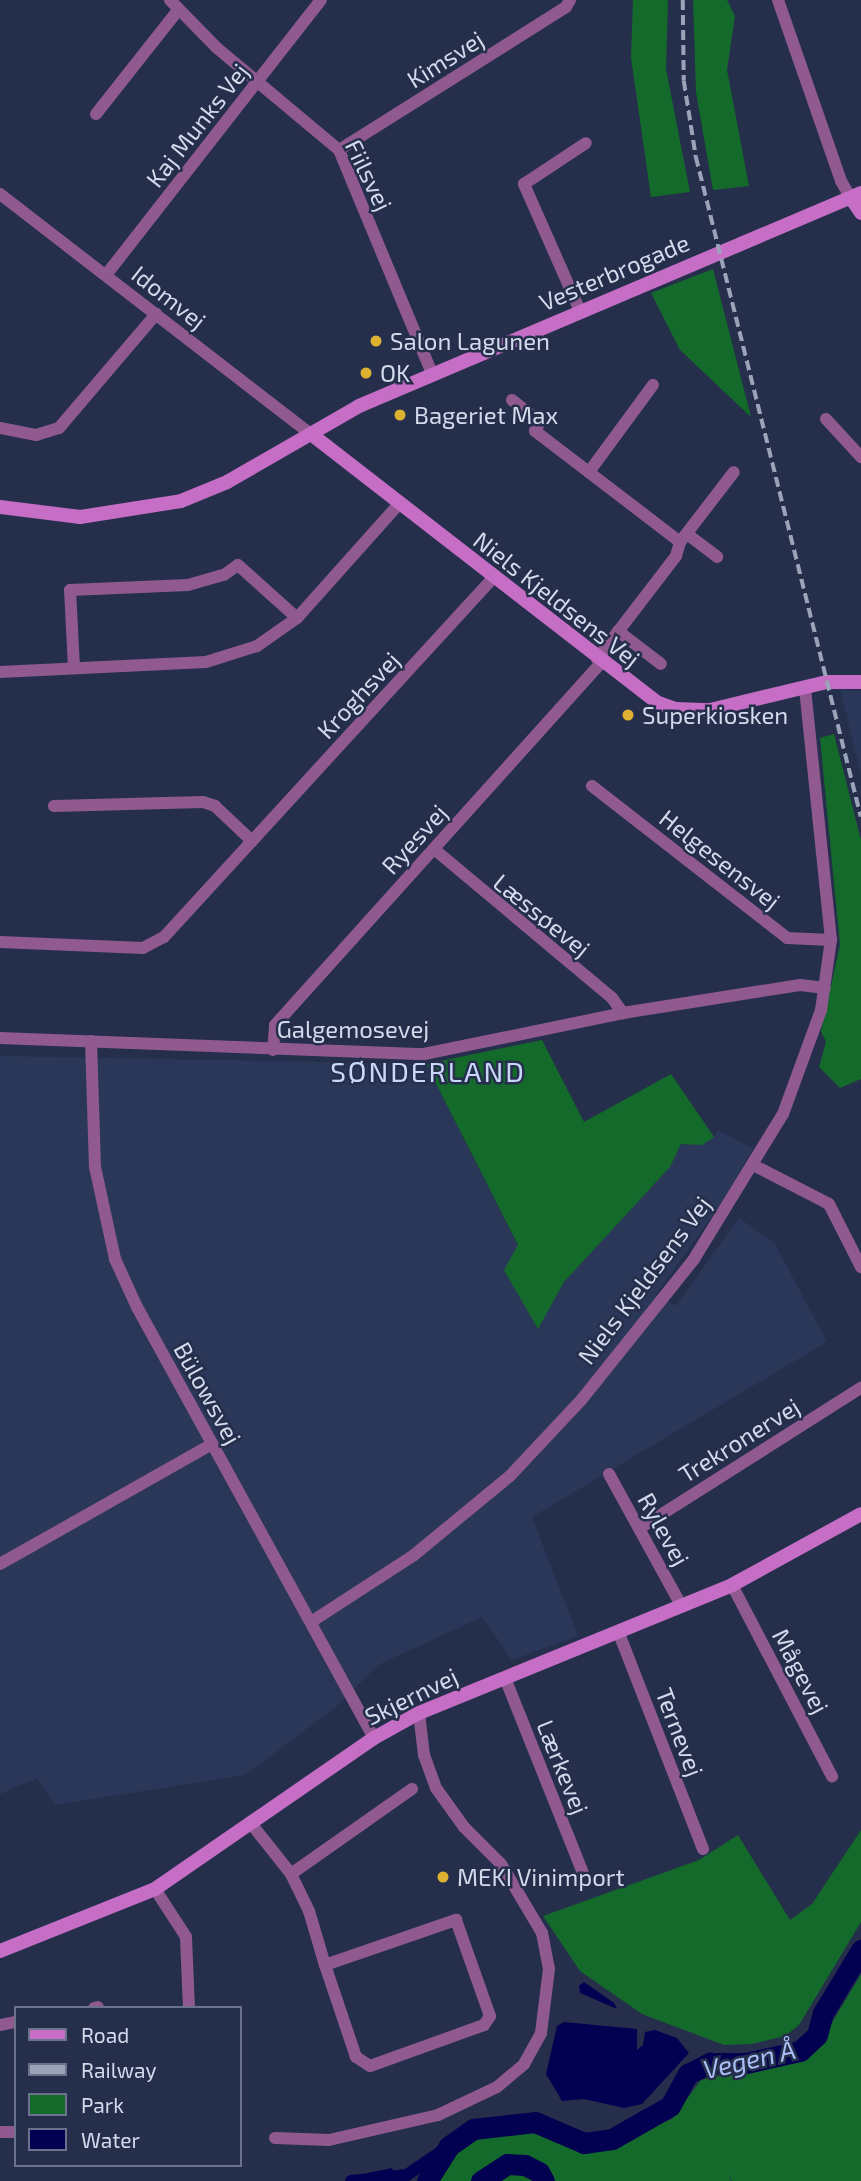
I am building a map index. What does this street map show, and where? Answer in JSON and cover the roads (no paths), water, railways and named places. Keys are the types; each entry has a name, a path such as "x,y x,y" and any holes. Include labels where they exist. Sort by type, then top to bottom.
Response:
{"street":[{"name":"Kaj Munks Vej","path":"106,275 321,0"},
{"name":"Kimsvej","path":"339,150 566,7 570,0"},
{"path":"778,0 841,181 856,195 861,213"},
{"name":"Fiilsvej","path":"96,114 174,5 339,150 432,373"},
{"path":"580,312 524,184 586,143"},
{"name":"Idomvej","path":"0,194 311,434"},
{"name":"Vesterbrogade","path":"0,507 80,517 137,512 228,482 359,406 856,195"},
{"path":"0,428 36,435 59,428 156,314"},
{"path":"589,472 653,385"},
{"path":"512,400 540,422 536,430 589,472 684,538 717,557"},
{"path":"826,419 861,457"},
{"name":"Niels Kjeldsens Vej","path":"311,434 599,661 656,702 692,711 827,682 861,682"},
{"name":"Ryesvej","path":"273,1050 275,1025 599,661 618,631 676,556 684,538 734,472"},
{"path":"0,672 224,658 257,646 298,618 398,504"},
{"path":"74,668 70,590 188,585 224,575 238,565 298,618"},
{"name":"Kroghsvej","path":"0,942 143,948 164,937 494,577"},
{"path":"618,631 662,664"},
{"name":"Niels Kjeldsens Vej","path":"311,1622 414,1555 510,1476 582,1399 695,1259 755,1166 800,1076 825,988 831,940 805,687"},
{"name":"Helgesensvej","path":"592,786 787,937 831,940"},
{"path":"54,806 203,802 215,806 252,841"},
{"name":"Læssøevej","path":"433,849 612,998 623,1013"},
{"name":"Galgemosevej","path":"0,1038 424,1054 623,1013 800,985 825,988"},
{"name":"Bülowsvej","path":"91,1041 95,1167 115,1259 212,1444 374,1738"},
{"path":"755,1166 829,1204 861,1267"},
{"name":"Trekronervej","path":"640,1528 861,1388"},
{"path":"0,1564 212,1444"},
{"name":"Rylevej","path":"609,1474 681,1605"},
{"name":"Skjernvej","path":"0,1951 155,1889 253,1826 374,1738 419,1713 732,1585 861,1514"},
{"name":"Mågevej","path":"732,1585 832,1776"},
{"name":"Ternevej","path":"618,1631 703,1849"},
{"name":"Lærkevej","path":"505,1678 583,1873"},
{"path":"275,2138 329,2140 438,2115 497,2087 524,2064 541,2033 549,1969 542,1933 501,1864 464,1827 436,1788 424,1755 419,1713"},
{"path":"291,1874 412,1789"},
{"path":"253,1826 291,1874 309,1911 325,1965 356,2057 370,2066 484,2025 490,2016 456,1920 325,1965"},
{"path":"155,1889 186,1937 189,2006"}],"water":[{"path":"584,1982 614,2003 617,2009 580,1993 579,1986"},
{"path":"564,2022 637,2029 637,2050 643,2045 645,2032 655,2030 677,2038 689,2053 642,2104 624,2108 584,2099 562,2101 546,2074 557,2026"},
{"path":"392,2168 398,2181 366,2181 368,2173"}],"waterway":[{"name":"Vegen Å","path":"427,2181 449,2146 473,2129 535,2122 584,2143 612,2139 670,2106 688,2074 710,2063 746,2063 800,2051 817,2035 823,2013 861,1950"},
{"path":"351,2181 407,2175 449,2146"},
{"name":"Vegen Å","path":"481,2181 507,2164 525,2165 539,2172 544,2181"}],"railway":[{"path":"683,0 684,81 696,157 861,817"}],"place":[{"name":"Salon Lagunen","path":"376,341"},
{"name":"OK","path":"366,373"},
{"name":"Bageriet Max","path":"400,415"},
{"name":"Superkiosken","path":"628,715"},
{"name":"MEKI Vinimport","path":"443,1877"}],"district":[{"name":"SØNDERLAND","path":"428,1071"}]}
